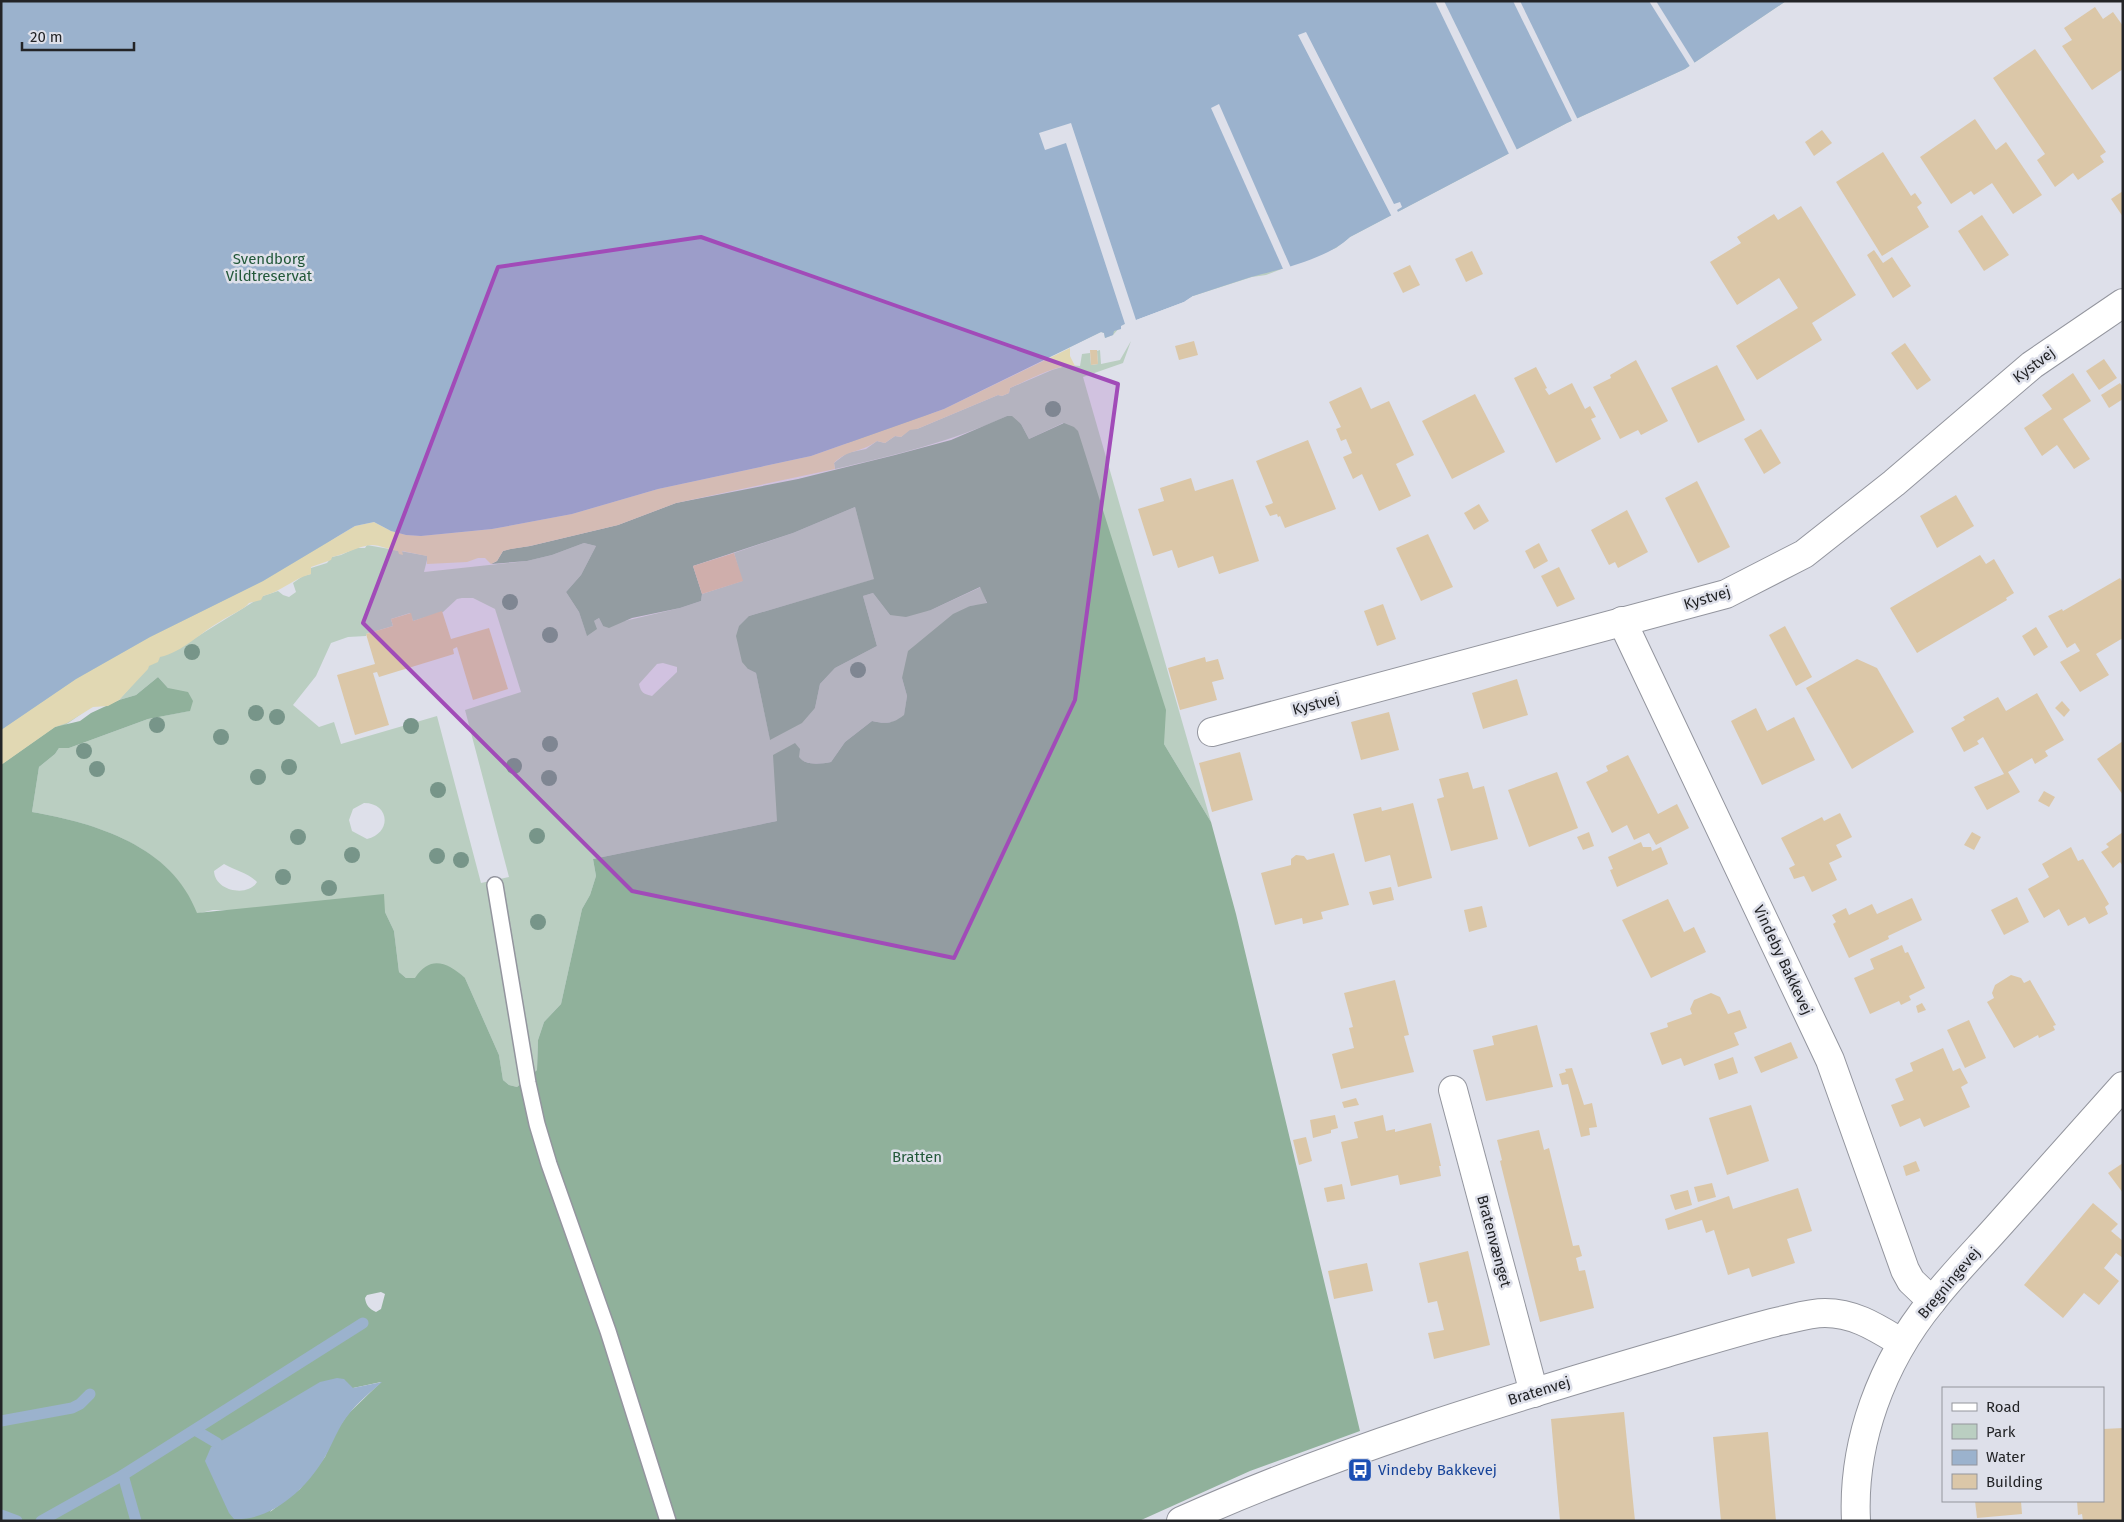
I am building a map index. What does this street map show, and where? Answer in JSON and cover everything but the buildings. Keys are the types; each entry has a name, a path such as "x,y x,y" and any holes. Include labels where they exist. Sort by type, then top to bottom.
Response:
{"street":[{"name":"Kystvej","path":"1212,732 1726,594 1804,554 1894,483 2032,364 2123,303"},
{"name":"Vindeby Bakkevej","path":"1622,621 1830,1060 1905,1270 1911,1281 1932,1301"},
{"name":"Bregningevej","path":"1856,1521 1857,1474 1862,1444 1881,1384 1902,1343 1932,1301 2123,1086"},
{"name":"Bratenvænget","path":"1453,1090 1534,1393"},
{"name":"Bratenvej","path":"1181,1521 1269,1482 1326,1462 1534,1393 1765,1324 1823,1313 1855,1317 1872,1324 1902,1343"}],"lane":[{"path":"496,885 528,1083 537,1124 549,1164 612,1341 668,1521"}],"highlighted area":[{"path":"701,237 1118,384 1075,700 954,958 632,891 363,623 498,267"}],"green space":[{"name":"Svendborg Vildtreservat","path":"1,1 1786,1 1685,69 1567,123 1350,237 1336,248 1266,275 1252,277 1193,296 1121,326 1113,335 1105,338 1104,333 1101,332 880,438 366,516 174,651 263,596 278,591 289,597 296,592 293,583 303,576 311,574 311,568 327,563 332,557 356,548 365,548 367,545 428,556 424,572 527,561 552,555 584,543 596,546 581,575 566,592 579,612 587,635 594,621 599,618 603,626 680,608 701,601 702,594 742,581 734,553 793,533 855,507 875,579 749,616 748,669 756,673 770,739 815,708 820,684 835,668 877,646 863,596 873,593 890,615 931,610 981,587 987,604 970,606 902,678 907,696 904,716 889,723 872,721 845,742 831,762 809,763 798,757 777,821 593,859 596,876 590,895 582,909 561,1004 544,1022 538,1040 537,1070 517,1087 509,1085 503,1080 499,1055 465,978 406,978 399,972 394,931 385,912 213,910 196,914 185,891 170,871 151,855 106,831 81,823 32,812 39,767 55,754 59,748 69,748 148,719 189,711 158,677 136,695 119,700 147,668 1,770","holes":["473,598 495,609 521,692 465,710 509,877 481,883 437,716 341,744 334,722 319,727 293,705 316,676 331,643 348,637 366,636 366,634 393,626 391,619 410,613 413,621 443,612 457,599","663,663 677,667 677,672 652,696 647,695 643,693 639,684 657,664","364,803 373,804 379,808 385,819 381,831 367,839 352,831 349,820 353,809","224,864 257,882 247,890 233,890 220,884 214,871"]},
{"path":"1131,341 1123,363 1083,377 1211,822 1164,744 1164,730 1063,423 1029,439 1021,424 1007,416 944,441 901,453 835,469 834,463 847,453 866,449 877,441 885,443 895,436 901,437 910,429 917,429 998,395 1002,396 1009,393 1010,388 1052,370 1069,365 1080,366 1082,354 1090,353 1091,365 1098,364 1097,351 1100,350 1101,364 1120,360"},
{"name":"Bratten","path":"1007,416 1012,416 1021,424 1029,439 1064,423 1078,431 1166,710 1164,744 1211,822 1236,914 1360,1431 1250,1471 1139,1521 1,1521 1,765 55,727 80,721 91,713 119,700 136,695 158,677 168,688 188,692 193,701 190,711 148,719 69,748 59,748 55,754 39,767 32,812 81,823 106,831 129,841 151,854 170,870 185,890 197,913 384,894 385,912 394,931 399,972 406,978 415,978 427,966 439,963 452,968 465,978 499,1055 503,1080 509,1085 517,1087 537,1070 538,1040 544,1022 561,1004 582,909 590,895 596,876 593,859 777,821 773,755 795,743 800,749 799,757 805,762 818,764 831,762 845,742 872,721 881,723 900,718 904,715 907,696 902,678 908,651 953,614 970,606 987,603 980,587 931,610 906,617 890,615 873,593 863,596 877,646 835,668 820,684 815,708 802,723 770,740 756,673 748,669 742,662 736,636 739,626 749,616 874,579 855,507 793,533 693,566 702,594 701,601 680,608 632,618 609,628 603,626 599,618 594,621 597,629 587,636 579,612 566,592 581,575 596,546 584,543 552,555 527,561 491,564 497,561 503,551 618,525 676,503 798,479 951,440","holes":["381,1292 385,1294 381,1309 376,1312 371,1310 365,1298 367,1295","381,1382 348,1414 335,1433 325,1457 300,1489 270,1512 353,1388"]}],"sand":[{"path":"1070,348 1070,356 1075,366 1060,367 1042,373 1010,388 1009,393 1002,396 998,395 917,429 910,430 901,437 895,436 885,443 877,441 866,448 844,455 834,463 835,469 676,503 618,525 503,551 497,561 491,564 485,558 478,558 467,562 427,564 427,556 402,551 403,555 399,554 398,551 373,545 360,547 332,557 331,560 311,567 311,574 263,596 261,600 249,603 176,651 160,657 158,662 149,666 119,700 108,706 93,707 67,723 55,727 1,765 1,730 76,679 150,637 263,581 355,526 374,522 391,531 421,536 492,529 572,514 658,489 811,456 944,409"}],"water":[{"name":"Svendborg Vildtreservat","path":"1,1 1786,1 1685,69 1567,123 1350,237 1329,251 1289,267 1193,296 1184,302 1123,325 1121,329 1114,331 1113,335 1105,338 1104,333 1101,332 944,409 811,456 658,489 572,514 492,529 421,536 391,531 374,522 355,526 263,581 150,637 76,679 1,730"},
{"path":"337,1378 344,1379 353,1388 382,1382 356,1405 345,1419 325,1457 309,1480 298,1491 262,1515 234,1519 229,1513 205,1461 211,1447 320,1382"}],"pier":[{"path":"1435,1 1444,1 1518,152 1510,156"},
{"path":"1513,1 1520,1 1578,120 1573,123"},
{"path":"1649,1 1656,1 1696,65 1691,68"},
{"path":"1306,32 1394,204 1400,202 1402,207 1397,210 1399,214 1392,217 1298,35"},
{"path":"1219,104 1291,268 1284,271 1211,108"},
{"path":"1071,123 1136,320 1184,302 1193,296 1193,299 1186,304 1124,327 1121,331 1121,326 1125,324 1066,143 1045,150 1039,133"}],"waterway":[{"path":"123,1475 363,1323"},
{"path":"1,1421 72,1408 80,1404 90,1394"},
{"path":"195,1430 217,1443"},
{"path":"41,1521 123,1475 136,1521"},
{"path":"1,1515 17,1521"}],"place":[{"name":"Vindeby Bakkevej","path":"1360,1470"}]}
